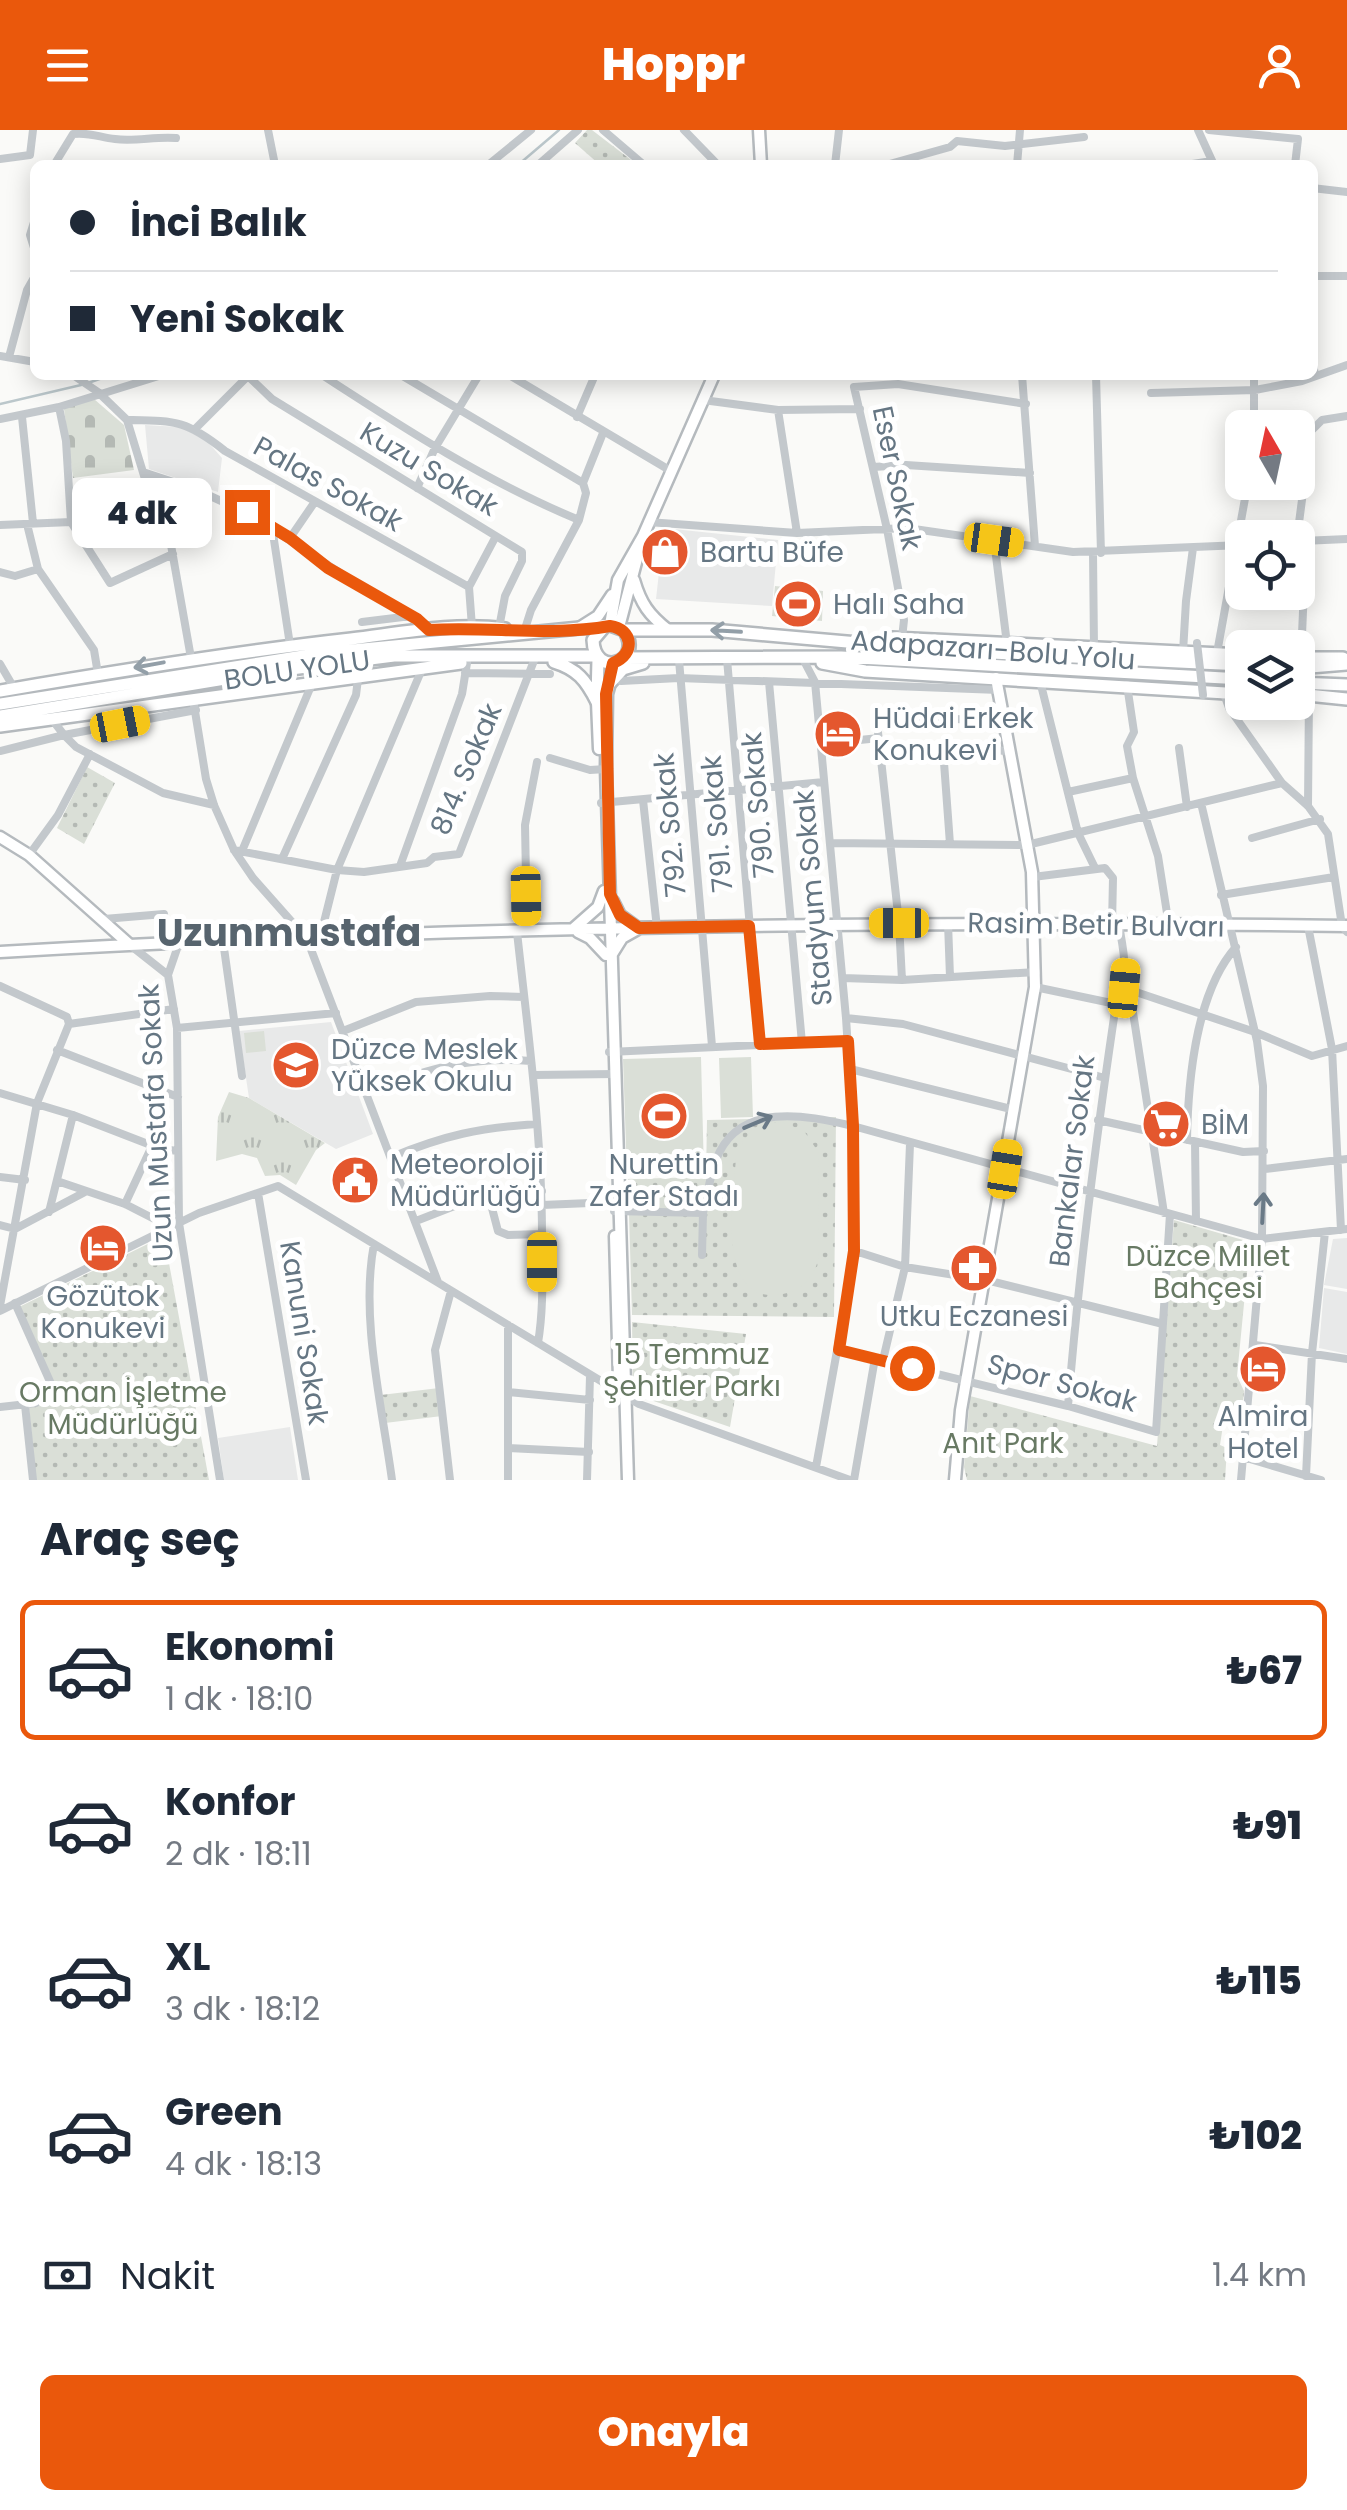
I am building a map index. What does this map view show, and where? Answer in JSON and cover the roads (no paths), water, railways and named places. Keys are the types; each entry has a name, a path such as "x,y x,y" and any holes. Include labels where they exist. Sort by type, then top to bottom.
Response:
{"highway":[{"path":"0,691 191,658 429,630 472,627 524,632"},
{"path":"597,702 593,640 614,628 630,647 618,660 615,682"},
{"name":"Adapazarı-Bolu Yolu","path":"0,704 322,653 524,632 614,628 774,634 949,651 1225,665"},
{"path":"774,634 1225,654"},
{"name":"BOLU YOLU","path":"1,723 268,672 394,656 597,657"},
{"path":"597,657 841,657 1225,679"},
{"path":"1,723 194,704 422,669 466,668 498,658"},
{"path":"538,658 570,667 582,676 597,702"},
{"path":"803,658 865,672 998,684 1040,681 1224,694"},
{"path":"615,682 622,669 654,660"},
{"path":"1315,663 1347,664"},
{"path":"1315,688 1347,687"},
{"path":"1315,691 1347,699"}],"main road":[{"path":"759,130 760,160"},
{"path":"614,628 648,522 712,380"},
{"path":"575,630 598,616 608,603 643,536"},
{"path":"633,576 640,603 648,615 669,631"},
{"path":"614,628 618,580"},
{"path":"603,769 606,694 615,682"},
{"path":"955,1480 961,1410 1036,972 1033,877 998,684"},
{"path":"597,702 603,769 625,1480"},
{"path":"0,837 29,855 130,945"},
{"path":"607,893 620,915 639,928 622,938 608,956"},
{"path":"607,893 598,907 572,930 590,938 608,956"},
{"name":"Rasim Betir Bulvarı","path":"0,952 608,928 948,923 1345,928"}],"street":[{"path":"0,159 30,155 33,130"},
{"path":"268,130 274,160"},
{"path":"494,160 531,130"},
{"path":"544,160 578,130"},
{"path":"603,130 637,160"},
{"path":"684,130 713,160"},
{"path":"835,160 839,130"},
{"path":"1017,160 1020,130"},
{"path":"1198,130 1212,160"},
{"path":"1209,130 1298,139 1296,160"},
{"path":"57,160 73,134 89,132 113,139 176,138"},
{"path":"905,160 950,148 957,141 1005,146 1084,136"},
{"path":"1318,189 1347,192"},
{"path":"1318,276 1347,276"},
{"path":"30,286 4,356 30,361"},
{"path":"1318,374 1347,364"},
{"path":"81,380 127,420 173,554 191,658"},
{"path":"0,419 60,407 145,380"},
{"path":"196,428 244,380"},
{"name":"Kuzu Sokak","path":"252,380 272,399 522,552 522,562 505,596 498,628"},
{"path":"330,380 435,448 531,500 579,520"},
{"path":"410,380 583,482"},
{"path":"416,488 476,380"},
{"path":"516,380 671,472"},
{"path":"576,417 592,380"},
{"name":"Eser Sokak","path":"852,380 887,529 904,620 902,638"},
{"path":"1023,380 1035,546"},
{"path":"1094,648 1096,380"},
{"path":"1254,380 1254,410"},
{"path":"1151,393 1255,390 1295,380"},
{"name":"Eser Sokak","path":"854,387 898,384 1026,404"},
{"path":"703,400 778,410 860,409"},
{"path":"60,407 71,522 110,583 173,554"},
{"path":"778,410 797,534"},
{"path":"22,416 30,524 38,569 94,650 98,674"},
{"path":"1302,520 1310,432 1322,420 1347,416"},
{"name":"Palas Sokak","path":"127,420 176,421 196,428 225,451 314,503 469,587"},
{"path":"524,632 531,610 579,520 586,493 583,482 604,433"},
{"path":"873,467 906,464 1030,473"},
{"path":"143,472 195,489 272,527 328,568 429,630"},
{"path":"0,525 71,522 149,492"},
{"path":"290,538 314,503"},
{"path":"648,522 797,534 907,528 1097,553 1225,546"},
{"path":"272,527 290,646"},
{"path":"472,627 469,587 496,536"},
{"path":"1315,540 1347,539"},
{"path":"994,540 1008,644"},
{"path":"1184,652 1193,548"},
{"path":"0,572 15,576 38,569"},
{"path":"1218,653 1227,610"},
{"path":"362,622 411,616"},
{"path":"1197,643 1202,695"},
{"name":"814. Sokak","path":"238,850 364,872 459,854 538,658"},
{"path":"803,658 815,682"},
{"name":"792. Sokak","path":"679,660 712,1046"},
{"name":"791. Sokak","path":"726,660 760,1044"},
{"path":"0,664 14,688"},
{"path":"400,866 462,694 466,668 550,674"},
{"path":"320,938 337,870 422,669"},
{"path":"615,682 679,678 998,684"},
{"path":"282,859 356,694 358,679"},
{"path":"1033,877 1095,868 1078,833 1040,681"},
{"name":"790. Sokak","path":"769,682 802,1043"},
{"name":"Stadyum Sokak","path":"815,682 850,1069 854,1251 816,1467"},
{"path":"238,850 311,686"},
{"path":"1127,686 1134,732 1127,746 1158,856 1169,926"},
{"path":"1224,694 1229,708 1282,783 1320,819 1328,834 1345,928"},
{"path":"0,752 194,704 214,804 254,878 306,939 438,1283"},
{"path":"902,980 876,714 1004,722"},
{"path":"51,718 76,746 163,793 214,804"},
{"path":"1304,720 1308,806"},
{"path":"821,744 879,742 1010,752"},
{"path":"1179,748 1187,807"},
{"path":"943,749 950,844"},
{"path":"29,855 58,816 90,754"},
{"path":"550,758 603,769"},
{"path":"538,762 525,825 522,931 524,997 542,1190 542,1316 538,1343"},
{"path":"1068,792 1133,778"},
{"path":"604,803 824,782"},
{"path":"830,843 1028,846 1282,783"},
{"path":"644,800 657,928"},
{"path":"1201,804 1232,926 1263,1086 1262,1239 1241,1480"},
{"path":"1252,838 1320,819"},
{"name":"Bankalar Sokak","path":"1068,1406 1088,1192 1116,1004 1124,988 1126,967 1115,925 1113,878 1105,868 1095,868"},
{"path":"1222,895 1334,877"},
{"path":"104,920 164,914 173,943"},
{"path":"948,923 950,977"},
{"path":"702,1255 702,1213 717,1157 733,1134 769,1115 803,1116 853,1126 1262,1239 1344,1230 1332,1049 1308,926"},
{"path":"223,942 242,1076"},
{"name":"Uzun Mustafa Sokak","path":"173,943 168,975 177,1028 175,1225 220,1480"},
{"path":"130,945 168,975"},
{"path":"1196,1221 1188,1091 1204,1014 1221,964 1236,947"},
{"path":"843,978 902,980 1036,972"},
{"path":"0,986 67,1018 69,1024 37,1103 0,1309"},
{"path":"1035,987 1116,1004"},
{"path":"1124,988 1255,1032 1312,1056 1347,1046"},
{"path":"854,1251 905,1267 986,1280 1163,1324 1167,1213 1132,1006 1124,988"},
{"path":"343,1031 416,1002 524,997"},
{"path":"69,1024 174,1009"},
{"path":"177,1028 336,1013"},
{"path":"846,1018 903,1024 1104,1078"},
{"path":"612,1051 848,1041"},
{"path":"58,1050 178,1097"},
{"path":"366,1092 438,1066 496,1058 531,1061"},
{"path":"850,1069 1015,1110"},
{"path":"534,1076 612,1074"},
{"path":"0,1093 74,1115 152,1146 178,1151"},
{"path":"49,1212 74,1115"},
{"path":"1098,1120 1243,1152 1264,1151"},
{"path":"392,1158 442,1136 484,1127 536,1124"},
{"path":"0,1309 175,1225 278,1186 638,1404 852,1480 879,1359 905,1267 910,1144"},
{"path":"126,1204 152,1146"},
{"path":"1265,1169 1342,1160"},
{"path":"0,1177 24,1180"},
{"path":"57,1181 175,1225"},
{"path":"416,1221 488,1192 542,1190"},
{"path":"0,1226 15,1229 85,1192"},
{"path":"488,1192 498,1231 508,1235 542,1234"},
{"name":"Kanuni Sokak","path":"258,1193 306,1480"},
{"path":"542,1205 702,1213"},
{"path":"1306,1476 1312,1352 1325,1232"},
{"path":"374,1244 369,1272 372,1326 392,1480"},
{"path":"450,1480 434,1350 451,1291"},
{"path":"0,1408 36,1403 52,1386 15,1303"},
{"name":"Spor Sokak","path":"839,1350 1068,1406 1156,1432 1163,1324"},
{"path":"508,1325 508,1480"},
{"path":"1255,1345 1347,1359"},
{"path":"586,1480 590,1376"},
{"path":"508,1392 590,1400"},
{"path":"26,1404 34,1480"},
{"path":"508,1448 588,1452"},
{"path":"1243,1458 1321,1480"}],"waterway":[{"path":"524,160 559,130"},
{"path":"88,383 97,380"},
{"path":"0,404 81,385"}],"place":[{"name":"Bartu Büfe","path":"665,552"},
{"name":"Halı Saha","path":"798,604"},
{"name":"Hüdai Erkek Konukevi","path":"838,734"},
{"name":"Düzce Meslek Yüksek Okulu","path":"296,1065"},
{"name":"Nurettin Zafer Stadı","path":"664,1116"},
{"name":"BİM","path":"1166,1124"},
{"name":"Meteoroloji Müdürlüğü","path":"355,1180"},
{"name":"Gözütok Konukevi","path":"103,1248"},
{"name":"Utku Eczanesi","path":"974,1268"},
{"name":"Almira Hotel","path":"1263,1369"}],"district":[{"name":"Uzunmustafa","path":"289,932"}],"park label":[{"name":"Düzce Millet Bahçesi","path":"1208,1272"},
{"name":"15 Temmuz Şehitler Parkı","path":"692,1370"},
{"name":"Orman İşletme Müdürlüğü","path":"123,1408"},
{"name":"Anıt Park","path":"1003,1443"}]}
